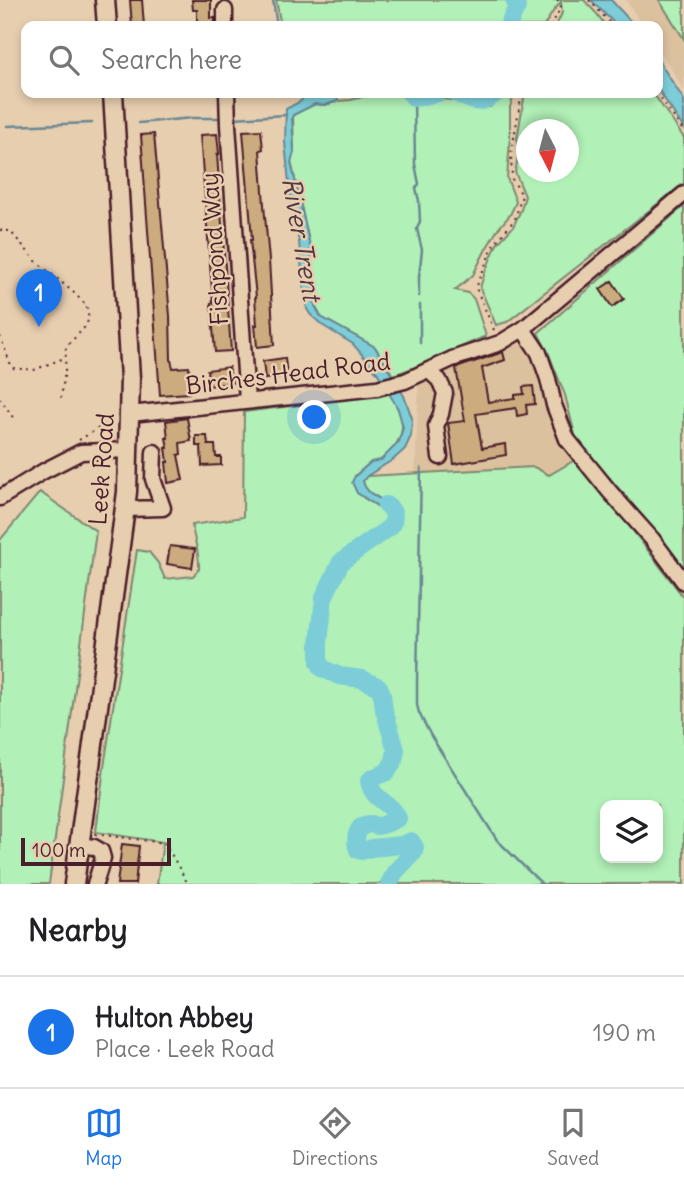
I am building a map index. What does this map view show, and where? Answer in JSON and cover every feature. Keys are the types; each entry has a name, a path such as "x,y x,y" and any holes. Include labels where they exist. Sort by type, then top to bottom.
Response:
{"main road":[{"path":"105,0 107,21"},
{"name":"Leek Road","path":"74,884 125,509 130,450 123,416 130,378 113,98"}],"street":[{"path":"225,10 225,21"},
{"name":"Fishpond Way","path":"227,98 247,401"},
{"name":"Birches Head Road","path":"123,416 377,388 405,381 452,359 500,343 523,329 684,194"},
{"path":"523,329 540,354 567,439 652,539 684,582"},
{"path":"429,371 439,380 445,393 436,426 440,457"},
{"path":"0,498 81,452 130,450"},
{"path":"125,509 163,508 153,479 154,452"},
{"path":"80,839 101,851 103,858 94,884"}],"path":[{"path":"554,21 561,7 557,0"},
{"path":"589,0 608,21"},
{"path":"500,343 476,288 493,246 515,219 523,195 512,179 511,154 522,98"},
{"path":"660,98 684,132"},
{"path":"0,229 10,231 36,261 86,305 89,318 84,328 65,347 61,398"},
{"path":"0,336 12,368 34,370 64,358"},
{"path":"0,398 13,419"},
{"path":"81,439 123,416"},
{"path":"80,839 165,843 188,884"}],"shaded area":[{"path":"626,0 659,0 684,39 684,90 663,56 663,21 640,21"},
{"path":"521,342 533,360 553,430 575,460 549,475 534,467 415,474 419,380 455,362"}],"green space":[{"path":"276,0 584,0 602,21 558,21 562,13 561,2 547,21 280,21"},
{"path":"659,0 684,0 684,39"},
{"path":"405,98 417,103 443,99 466,106 490,107 485,98 513,98 510,107 507,178 516,202 473,275 455,290 468,293 474,299 486,336 393,375 375,347 321,317 315,306 310,246 291,162 294,152 293,115 315,104"},
{"path":"524,98 656,98 684,138 684,183 507,322 496,325 480,288 497,244 513,227 525,196 519,182 579,182 579,119 520,119"},
{"path":"684,206 684,568 576,439 565,395 538,333"},
{"path":"388,390 401,418 398,442 380,461 370,463 355,476 364,498 388,513 387,523 400,521 400,517 395,508 365,490 363,481 367,476 534,467 549,475 575,460 684,598 684,884 157,884 163,842 96,832 137,550 149,552 158,563 165,579 193,576 199,569 199,563 192,525 243,517 244,412 354,398"},
{"path":"40,492 96,531 49,884 0,884 0,540"}],"water":[{"path":"591,0 611,0 630,21 612,21"},
{"path":"663,68 684,100 684,129 663,97"},
{"path":"303,98 338,98 338,101 325,105 315,104 292,118 294,152 291,162 310,246 315,306 321,317 375,347 404,396 412,418 411,436 405,449 363,481 369,492 396,510 400,516 398,525 387,524 388,513 357,493 352,482 371,462 381,460 399,442 403,427 398,409 377,372 353,344 322,325 307,309 285,142 286,109"}],"building":[{"path":"130,0 142,0 144,21 132,21"},
{"path":"192,0 211,0 211,18 215,18 215,21 197,21 197,10 193,10"},
{"path":"261,130 263,149 260,150 274,345 257,347 256,297 243,131"},
{"path":"154,134 170,316 171,360 173,368 189,367 189,393 160,395 141,135"},
{"path":"217,134 231,351 215,352 200,135"},
{"path":"612,281 624,299 612,307 600,289"},
{"path":"503,352 505,360 482,368 488,402 515,398 515,395 524,394 523,387 533,386 535,404 526,405 527,414 517,416 516,408 476,414 482,448 505,444 506,455 454,464 448,423 465,421 456,368"},
{"path":"285,358 287,376 265,379 263,361"},
{"path":"229,367 232,383 209,386 207,370"},
{"path":"187,418 191,441 180,443 181,454 178,455 183,480 168,483 166,421"},
{"path":"196,436 207,436 208,445 215,445 216,457 221,457 221,465 202,466 201,446 196,446"},
{"path":"170,546 195,549 192,568 167,564"},
{"path":"122,844 139,846 135,884 117,884"}],"waterway":[{"path":"273,0 276,21"},
{"name":"River Trent","path":"510,21 517,7 514,0"},
{"path":"414,98 415,164 419,184 416,188 420,221 417,229 422,250 419,296"},
{"name":"River Trent","path":"466,98 478,101 490,98"},
{"path":"233,118 286,115"},
{"path":"139,123 223,118"},
{"path":"7,126 92,123"},
{"path":"420,305 420,343"},
{"path":"421,468 417,682 419,713 497,840 542,884"},
{"name":"River Trent","path":"386,505 394,515 390,527 341,562 324,597 319,662 322,668 339,676 362,679 379,687 382,694 396,750 394,761 387,772 369,781 374,793 398,818 382,825 362,827 357,833 356,841 358,850 362,851 411,841 415,847 414,852 395,872 389,884"}],"place":[{"name":"Hulton Abbey","path":"39,327"}]}
